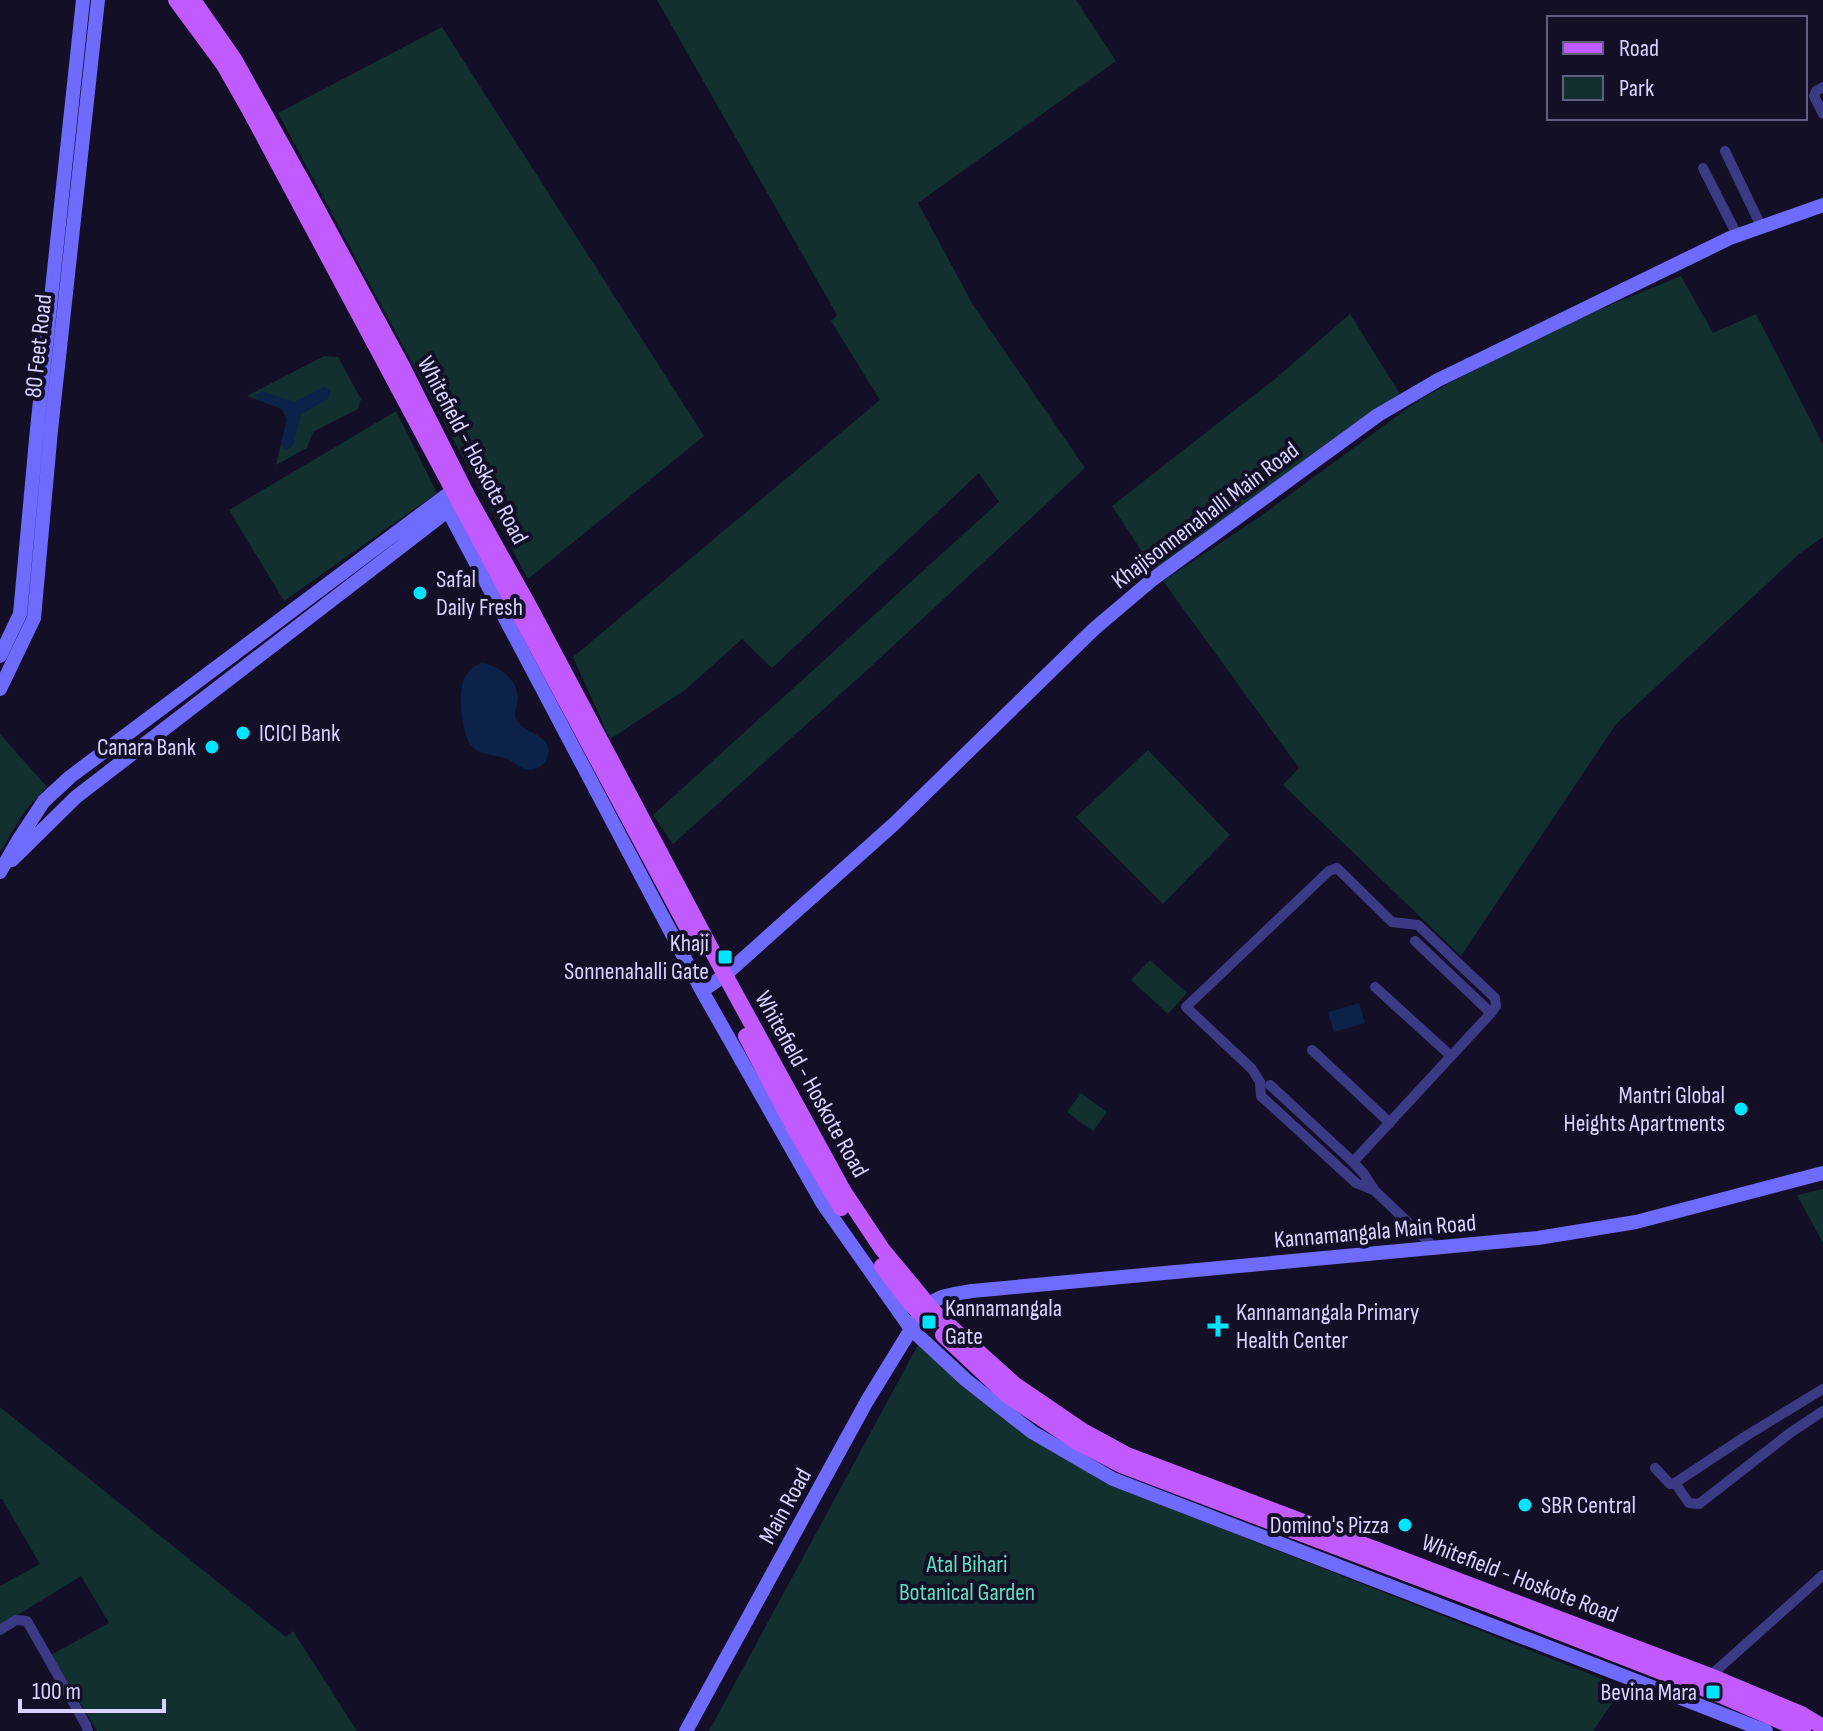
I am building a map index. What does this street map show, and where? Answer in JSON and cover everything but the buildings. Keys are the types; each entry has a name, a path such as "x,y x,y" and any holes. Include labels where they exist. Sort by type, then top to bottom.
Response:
{"main road":[{"name":"Whitefield - Hoskote Road","path":"176,0 224,65 249,109 455,497 529,606 714,982 844,1192 924,1309 1007,1395 1077,1442 1121,1465 1713,1692 1803,1731"},
{"name":"Whitefield - Hoskote Road","path":"193,0 234,59 261,106 401,364 455,497"},
{"name":"Whitefield - Hoskote Road","path":"924,1309 1014,1384 1083,1431 1127,1455 1710,1676 1801,1714 1823,1727"}],"street":[{"name":"80 Feet Road","path":"0,656 20,614 38,413 83,0"},
{"name":"80 Feet Road","path":"0,689 34,618 51,430 98,0"},
{"path":"1823,87 1814,96 1823,114"},
{"path":"1725,151 1761,226"},
{"path":"1703,168 1737,235"},
{"name":"Khajisonnenahalli Main Road","path":"714,982 894,824 1094,629 1153,579 1378,415 1438,380 1737,235 1823,205"},
{"path":"3,867 76,797 455,497 714,982 823,1204 911,1329 966,1380 1032,1432 1113,1479 1766,1731"},
{"path":"1353,1162 1496,1006 1495,998 1418,925 1392,922 1337,868 1329,871 1186,1007 1252,1069 1260,1082 1261,1096 1269,1104 1356,1183 1375,1191"},
{"path":"1415,941 1491,1013"},
{"path":"1375,987 1451,1056"},
{"path":"1312,1050 1390,1123"},
{"path":"1270,1085 1353,1162 1375,1191 1434,1247"},
{"name":"Kannamangala Main Road","path":"924,1309 942,1296 972,1291 1538,1238 1623,1225 1823,1173"},
{"name":"Main Road","path":"686,1731 867,1401 924,1309"},
{"path":"1655,1468 1670,1484 1675,1483 1823,1389"},
{"path":"1675,1483 1689,1503 1699,1504 1823,1411"},
{"path":"1710,1676 1823,1575"},
{"path":"0,1630 16,1620 27,1621 88,1731"}],"green space":[{"path":"657,0 1076,0 1116,61 918,203 973,305 1085,468 673,844 653,815 999,502 979,473 772,668 742,639 685,690 610,739 573,657 880,400 831,321 837,315"},
{"path":"442,27 704,436 528,579 278,113"},
{"path":"1681,276 1713,333 1756,314 1823,444 1823,537 1799,554 1616,724 1461,956 1283,785 1299,768 1163,581 1258,518 1419,400 1579,318"},
{"path":"1350,314 1400,394 1154,570 1112,506 1276,378"},
{"path":"324,356 338,357 361,399 358,409 313,432 307,448 276,465 287,419 282,409 247,396"},
{"path":"396,411 437,493 284,601 229,510"},
{"path":"0,734 47,787 25,811 0,852"},
{"path":"1148,750 1230,835 1163,904 1076,817"},
{"path":"1150,960 1187,993 1168,1014 1131,980"},
{"path":"1081,1093 1107,1112 1093,1131 1067,1112"},
{"path":"1823,1189 1823,1243 1797,1195"},
{"name":"Atal Bihari Botanical Garden","path":"918,1345 1033,1439 1109,1484 1623,1687 1593,1731 709,1731"},
{"path":"0,1407 286,1637 293,1631 357,1731 97,1731 51,1655 109,1623 81,1576 0,1626 0,1586 40,1564 0,1499"}],"water":[{"path":"323,387 331,390 329,398 301,415 293,446 286,450 281,443 287,419 283,409 258,400 255,395 262,391 295,402"},
{"path":"482,663 501,670 515,685 518,699 516,719 547,744 548,757 539,767 525,769 508,759 478,751 470,744 463,721 462,685 469,671"},
{"path":"1359,1003 1365,1023 1334,1032 1328,1012"}],"place":[{"name":"Safal Daily Fresh","path":"420,593"},
{"name":"ICICI Bank","path":"243,733"},
{"name":"Canara Bank","path":"212,747"},
{"name":"Khaji Sonnenahalli Gate","path":"725,957"},
{"name":"Mantri Global Heights Apartments","path":"1741,1109"},
{"name":"Kannamangala Gate","path":"929,1322"},
{"name":"Kannamangala Primary Health Center","path":"1218,1326"},
{"name":"SBR Central","path":"1525,1505"},
{"name":"Domino's Pizza","path":"1405,1525"},
{"name":"Bevina Mara","path":"1713,1692"}]}
